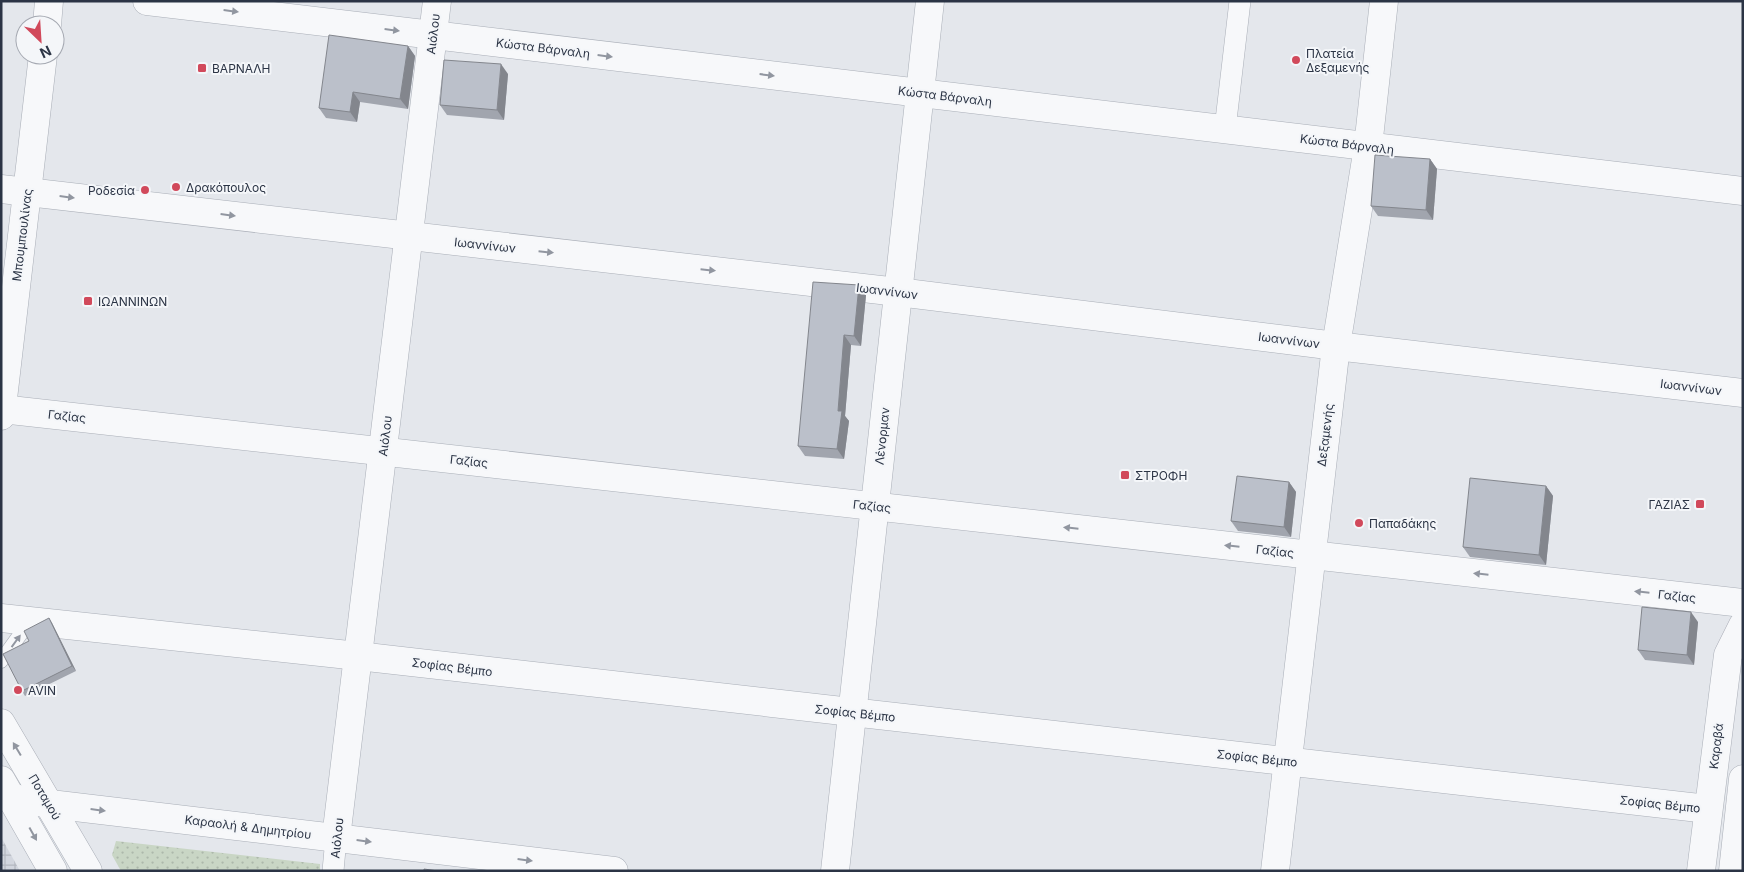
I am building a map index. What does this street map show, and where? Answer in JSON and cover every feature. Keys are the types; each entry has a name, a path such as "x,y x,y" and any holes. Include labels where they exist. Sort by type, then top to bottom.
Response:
{"street":[{"path":"47,15 49,1"},
{"name":"Κώστα Βάρναλη","path":"147,1 1743,191"},
{"name":"Αιόλου","path":"334,871 336,838 437,1"},
{"name":"Λένορμαν","path":"835,871 930,1"},
{"path":"1226,129 1240,1"},
{"name":"Δεξαμενής","path":"1275,871 1336,346 1368,147 1384,1"},
{"name":"Μπουμπουλίνας","path":"1,416 14,190 41,65"},
{"name":"Ιωαννίνων","path":"14,190 898,292 1336,346 1743,393"},
{"name":"Γαζίας","path":"2,409 1743,603"},
{"name":"Σοφίας Βέμπο","path":"1,618 358,656 1708,809"},
{"name":"Καραβά","path":"1701,871 1728,655 1743,625"},
{"name":"Ποταμού","path":"1,723 88,871"},
{"path":"1733,871 1741,814 1743,779"},
{"path":"5,791 54,871"},
{"name":"Καραολή & Δημητρίου","path":"5,791 50,804 614,871"}],"lane":[{"path":"1,661 30,621"}],"shaded area":[{"path":"1,837 20,871 1,871"}],"green space":[{"path":"116,841 320,864 320,871 121,871 112,855"}],"building":[{"path":"329,35 408,46 400,99 353,92 350,112 319,108"},
{"path":"444,60 501,64 497,110 440,105"},
{"path":"1375,155 1430,159 1426,210 1371,206"},
{"path":"813,282 859,285 854,336 844,335 838,411 842,411 837,449 798,446"},
{"path":"1237,476 1289,482 1284,527 1231,521"},
{"path":"1470,478 1546,486 1539,555 1463,547"},
{"path":"1642,607 1691,612 1687,655 1638,650"},
{"path":"49,618 72,666 22,691 3,654 29,641 24,631"}],"place":[{"name":"Πλατεία Δεξαμενής","path":"1296,60"},
{"name":"ΒΑΡΝΑΛΗ","path":"202,68"},
{"name":"Δρακόπουλος","path":"176,187"},
{"name":"Ροδεσία","path":"145,190"},
{"name":"ΙΩΑΝΝΙΝΩΝ","path":"88,301"},
{"name":"ΣΤΡΟΦΗ","path":"1125,475"},
{"name":"ΓΑΖΙΑΣ","path":"1700,504"},
{"name":"Παπαδάκης","path":"1359,523"},
{"name":"AVIN","path":"18,690"}]}
